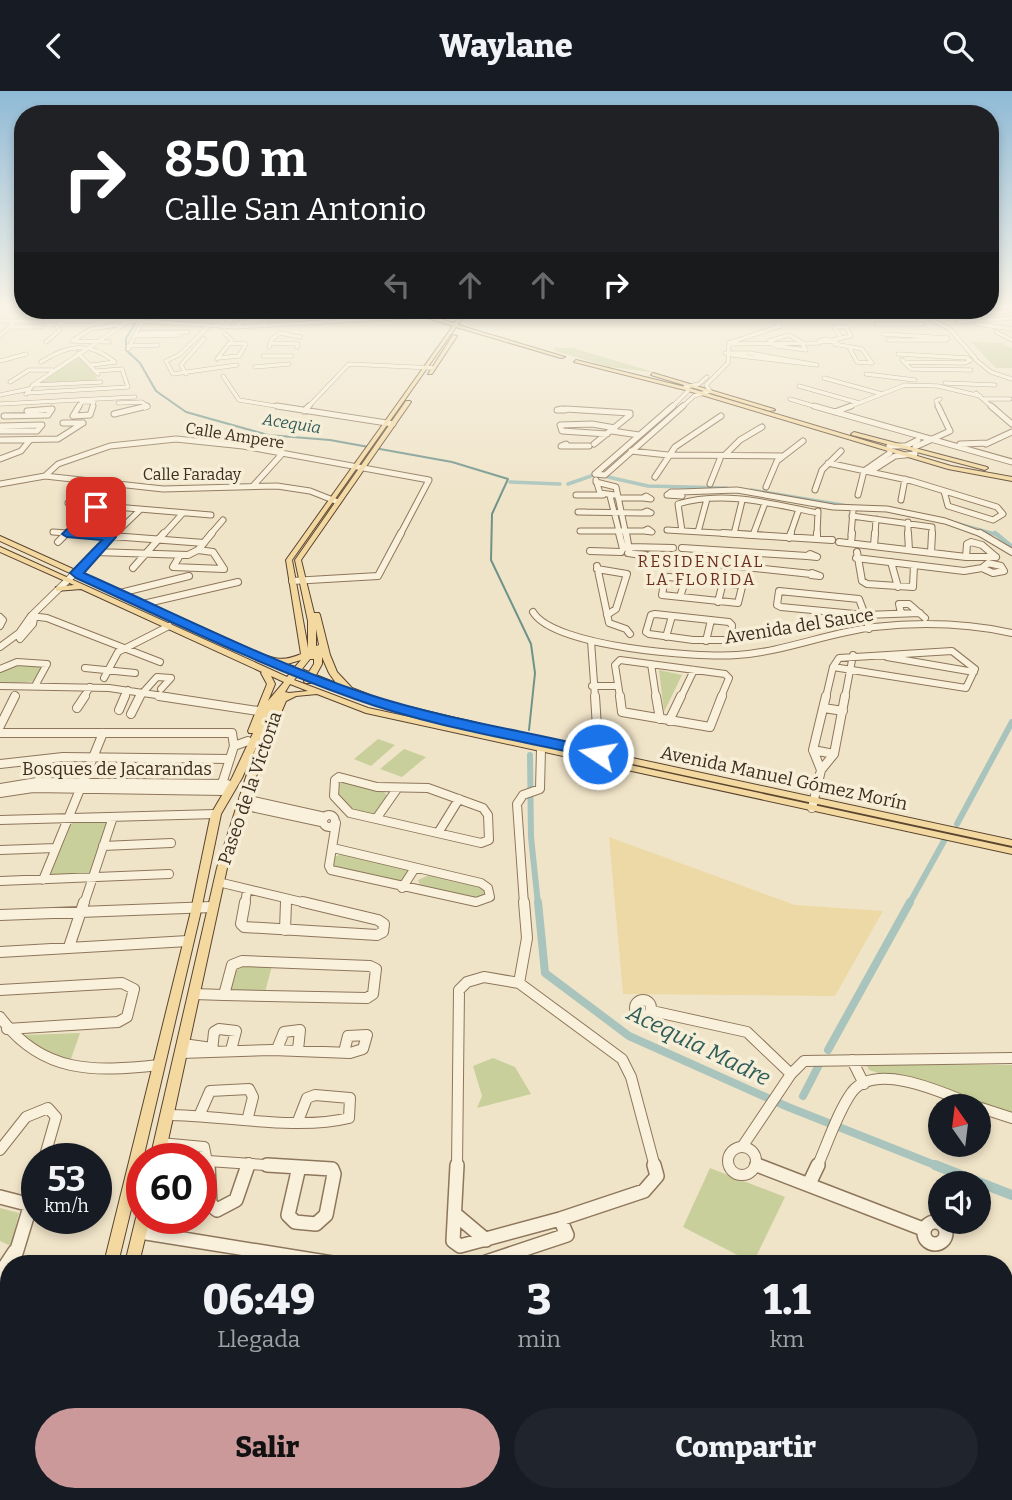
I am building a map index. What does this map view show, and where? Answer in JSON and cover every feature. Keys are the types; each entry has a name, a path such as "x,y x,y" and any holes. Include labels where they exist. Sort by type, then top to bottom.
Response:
{"main road":[{"path":"373,447 384,423 421,373"},
{"path":"360,696 332,675 317,617 295,578 290,557 430,373"},
{"path":"622,373 701,394 887,456 904,454 956,469 1012,478"},
{"path":"644,373 707,388 901,446 917,444 1012,478"},
{"name":"Avenida Manuel Gómez Morín","path":"0,538 143,604 170,622 256,666 406,710 599,758 1012,843"},
{"name":"Avenida Manuel Gómez Morín","path":"0,549 159,622 186,624 278,664 307,688 371,712 541,749 599,758"},
{"path":"295,578 293,590 306,655 296,678"},
{"path":"59,589 81,587"},
{"path":"240,772 272,702 320,655 301,597 293,590"},
{"path":"308,601 311,629"},
{"path":"278,664 306,655"},
{"path":"278,664 296,678"},
{"path":"240,772 238,763 272,681 256,666"},
{"name":"Paseo de la Victoria","path":"160,1143 222,868 261,746 279,703 296,678"},
{"path":"279,703 294,694 320,694"},
{"path":"371,712 384,709 385,704"},
{"path":"394,718 396,712 406,710"},
{"path":"259,731 261,746"},
{"name":"Paseo de la Victoria","path":"113,1255 216,814 226,787 240,772"},
{"name":"Avenida Manuel Gómez Morín","path":"813,804 1012,851"},
{"path":"205,868 222,868"},
{"path":"134,1255 140,1234"}],"street":[{"path":"10,382 25,373"},
{"path":"0,404 14,409 54,410 48,415 4,417 14,409 27,393 51,373"},
{"path":"98,373 101,391"},
{"path":"0,395 125,389 129,385 124,373"},
{"path":"173,373 174,375 186,373"},
{"path":"304,411 341,373"},
{"path":"600,478 619,451 686,392 686,386 695,385 714,373"},
{"path":"600,478 694,396 710,391 707,384 718,373"},
{"path":"993,373 1012,379"},
{"path":"866,375 905,385 938,386 982,398 1010,399"},
{"path":"223,376 239,400 393,424"},
{"path":"824,378 883,394"},
{"path":"880,378 995,385"},
{"path":"835,412 912,380"},
{"path":"27,393 101,382"},
{"path":"972,385 982,398 1012,424"},
{"path":"799,386 859,403"},
{"path":"686,392 694,396"},
{"path":"27,393 141,402 148,407 113,417 119,401"},
{"path":"119,401 135,397"},
{"path":"790,399 863,420 917,444 949,432 936,401 940,399"},
{"path":"89,400 94,402 92,410 77,410 82,403 89,400"},
{"path":"851,406 854,414 863,420"},
{"path":"565,410 599,409 629,414 591,445 568,446"},
{"path":"1002,415 1012,415"},
{"path":"655,477 668,456 690,434 721,416"},
{"path":"655,421 664,423"},
{"path":"2,440 58,439 84,424 63,423"},
{"path":"611,431 589,424 560,428 638,435"},
{"path":"0,426 42,425 38,430 0,431"},
{"path":"917,444 946,426"},
{"path":"710,484 722,457 740,440 762,427"},
{"path":"2,440 13,431"},
{"path":"12,440 20,431"},
{"path":"974,451 1011,433"},
{"name":"Calle Ampere","path":"45,476 52,468 95,449 145,438 186,438 357,468 393,471 429,480 379,573 295,578"},
{"path":"931,439 1012,462"},
{"path":"997,439 1012,443"},
{"path":"0,459 18,451 28,440"},
{"path":"766,487 777,461 803,440"},
{"path":"944,443 988,443"},
{"path":"904,454 916,453 917,444"},
{"path":"858,495 857,488 869,472 887,456 888,446 901,446"},
{"path":"0,451 18,451"},
{"path":"619,451 668,456 782,456"},
{"path":"815,490 827,464 841,451"},
{"path":"253,486 281,454"},
{"path":"722,457 777,461"},
{"path":"827,464 905,479 944,491 1002,510 1003,514 996,520 957,511 948,506 944,491"},
{"path":"912,481 919,474"},
{"path":"0,484 45,476"},
{"name":"Calle Faraday","path":"45,476 58,480 163,489 253,486 300,489 334,500"},
{"path":"600,478 619,492 643,498"},
{"path":"600,478 627,531 626,550"},
{"path":"901,500 905,479"},
{"path":"681,498 733,491 820,505 874,508 952,524 988,535 1012,552"},
{"path":"584,495 609,496 619,492"},
{"path":"619,492 618,531 626,550"},
{"path":"681,498 765,503 818,513"},
{"path":"681,498 678,504 682,531"},
{"path":"698,532 707,499"},
{"path":"734,534 742,501"},
{"path":"68,503 211,515"},
{"path":"753,535 765,503"},
{"path":"817,539 820,505"},
{"path":"58,541 96,507"},
{"path":"789,538 799,509"},
{"path":"0,649 30,630 34,615 140,510"},
{"path":"586,512 642,513"},
{"path":"133,568 183,513"},
{"path":"851,543 853,514 908,522 934,529 931,553"},
{"path":"874,546 876,519"},
{"path":"198,550 223,520"},
{"path":"908,522 909,550"},
{"path":"667,530 817,539 966,557 1003,568 1012,575"},
{"path":"590,531 644,531"},
{"path":"53,532 204,543"},
{"path":"912,565 914,586 864,583 857,555 973,574 996,555 982,545 971,542 967,544 966,557"},
{"path":"590,551 626,550 678,549 809,557 812,573 674,559 626,550"},
{"path":"674,559 678,549"},
{"path":"95,552 179,557 198,550 213,552 223,570 172,565 179,557"},
{"path":"787,555 790,572"},
{"path":"891,562 898,587"},
{"path":"912,565 949,566 971,571 986,564"},
{"path":"607,615 616,609 627,574 597,567 607,615 610,624 626,629 632,639 625,644"},
{"path":"120,593 190,576"},
{"path":"665,578 686,578 742,587 738,603 661,594 665,578"},
{"path":"680,597 686,578"},
{"path":"143,604 238,582"},
{"path":"718,602 723,582"},
{"path":"866,630 862,614 860,599 780,590 777,605 798,609 838,614 862,614 901,613 923,615"},
{"path":"798,609 800,591"},
{"path":"838,596 838,614"},
{"path":"690,618 695,599"},
{"name":"Avenida del Sauce","path":"533,612 538,621 548,628 591,641 687,654 749,653 866,630 971,625 1012,633"},
{"path":"652,614 672,616 731,624 731,640 691,640 646,632 652,614"},
{"path":"34,615 160,662"},
{"path":"666,637 672,616"},
{"path":"0,617 3,620 0,626"},
{"path":"706,641 711,620"},
{"path":"104,678 118,652 170,622"},
{"path":"687,654 691,640"},
{"path":"591,641 599,758"},
{"path":"821,770 813,750 835,664 853,655 952,651 974,667 974,672 964,689 850,670 835,664"},
{"path":"871,654 974,672"},
{"path":"813,804 821,770 834,754 853,655"},
{"path":"628,660 694,670 723,673 729,678 710,727 622,712 617,685 617,662 628,660"},
{"path":"0,669 17,662 48,665 36,686"},
{"path":"651,664 665,720"},
{"path":"85,667 135,673"},
{"path":"665,720 694,670"},
{"path":"131,715 141,692 157,677 170,678 161,689"},
{"path":"592,685 617,685"},
{"path":"0,686 128,690 258,711"},
{"path":"77,708 90,687"},
{"path":"119,710 128,690"},
{"path":"0,726 15,696"},
{"path":"824,708 843,711"},
{"path":"0,733 232,733 235,736 226,787 81,786 33,788 0,793"},
{"path":"43,880 103,733"},
{"path":"234,746 248,741"},
{"path":"519,983 527,938 517,804 530,793 540,789 541,749"},
{"path":"813,750 834,754"},
{"path":"0,764 43,758 230,759"},
{"path":"339,777 397,789 428,788 487,812 487,842 348,812 334,796 335,780 339,777"},
{"name":"Bosques de Jacarandas","path":"0,787 29,782 81,786"},
{"path":"376,819 397,789"},
{"path":"438,833 459,799"},
{"path":"242,802 330,821 348,812"},
{"path":"1,822 216,814"},
{"path":"69,947 113,817"},
{"path":"330,821 333,843 329,866 331,870 402,888 476,902 490,897 488,888 481,883 415,868 333,843"},
{"path":"103,846 171,843"},
{"path":"0,850 55,848"},
{"path":"402,888 415,868"},
{"path":"0,881 170,874"},
{"path":"218,882 378,920 384,925 383,932 377,935 242,926 247,891"},
{"path":"285,930 286,899"},
{"path":"0,915 212,907"},
{"path":"0,952 188,941"},
{"path":"194,994 224,995 367,998 373,995 376,969 370,966 242,961 232,965 224,995"},
{"path":"484,977 519,983 622,1059 631,1077 657,1176 643,1191 560,1219 463,1246 453,1241 460,1096 459,990 472,979 484,977"},
{"path":"0,990 129,984 134,989 127,1017 113,1024 7,1029"},
{"path":"652,1011 747,1032 791,1074"},
{"path":"0,1017 25,1050 52,1061 96,1068 159,1065"},
{"path":"214,1050 215,1031 233,1029 236,1033 231,1050"},
{"path":"277,1049 284,1032 300,1030 302,1034 298,1050"},
{"path":"182,1048 214,1050 277,1049 344,1052 356,1052 363,1049 368,1037 365,1034 348,1035 344,1052"},
{"path":"743,1147 756,1156 757,1165 752,1172 743,1174 729,1167 726,1159 729,1151 743,1147 799,1063 811,1060 1012,1058"},
{"path":"852,1060 867,1083"},
{"path":"809,1185 853,1091 867,1083 903,1080 943,1094"},
{"path":"200,1114 210,1091 249,1089 253,1097 248,1117"},
{"path":"167,1115 200,1114 298,1121 342,1121 349,1118 351,1100 347,1096 307,1098 298,1121"},
{"path":"0,1150 27,1115 37,1109 48,1108 56,1117 49,1143"},
{"path":"991,1111 1012,1118"},
{"path":"217,1161 329,1167 334,1172 326,1215 316,1224 295,1222 288,1215 299,1167"},
{"path":"217,1210 231,1208 236,1202 249,1163"},
{"path":"757,1165 923,1229"},
{"path":"0,1197 21,1202"},
{"path":"455,1214 486,1240"},
{"path":"507,1255 567,1235 560,1219"},
{"path":"11,1255 21,1230"},
{"path":"187,1234 292,1255"}],"green space":[{"path":"53,373 94,373 98,381 37,384"},
{"path":"15,663 43,667 35,681 0,685 0,671"},
{"path":"659,670 682,675 664,712"},
{"path":"378,739 395,745 371,766 354,759"},
{"path":"404,749 426,757 402,777 380,769"},
{"path":"348,781 383,791 388,796 376,814 357,812 343,801 337,790 340,783"},
{"path":"108,819 89,874 50,876 73,820"},
{"path":"341,854 407,869 409,873 405,881 398,883 333,870 335,857"},
{"path":"429,875 482,887 485,895 478,900 421,888 418,880"},
{"path":"238,965 272,966 265,992 230,990"},
{"path":"80,1033 71,1059 44,1053 33,1046 24,1035"},
{"path":"493,1058 515,1067 531,1094 477,1108 482,1096 473,1066"},
{"path":"866,1064 1012,1065 1012,1115 991,1108 991,1094 945,1094 869,1070"},
{"path":"710,1168 785,1197 757,1255 737,1255 683,1227"},
{"path":"0,1208 19,1213 11,1246 0,1241"}],"sand":[{"path":"609,837 795,905 883,911 835,996 623,994"}],"waterway":[{"name":"Acequia Madre","path":"146,373 156,391 186,412 268,435 330,440 452,462 508,479 492,514 491,560 531,644 535,673 529,730"},
{"path":"568,484 591,476"},
{"path":"608,477 648,486 727,488"},
{"path":"510,482 560,484"},
{"path":"751,490 848,506"},
{"path":"955,523 997,535"},
{"path":"997,535 1012,547"},
{"path":"957,824 1012,722"},
{"name":"Acequia Madre","path":"530,755 531,837 538,904"},
{"path":"909,904 944,841"},
{"name":"Acequia Madre","path":"538,902 545,973 629,1036 788,1107 940,1167"},
{"path":"828,1050 910,902"},
{"path":"803,1096 821,1061"},
{"name":"Acequia Madre","path":"935,1165 1012,1195"}],"district":[{"name":"RESIDENCIAL LA FLORIDA","path":"701,570"}],"route":[{"path":"96,507 67,534 111,537 79,569 76,573 80,575 254,654 360,696 406,710 598,754"}],"water label":[{"name":"Acequia","path":"292,423"}]}
